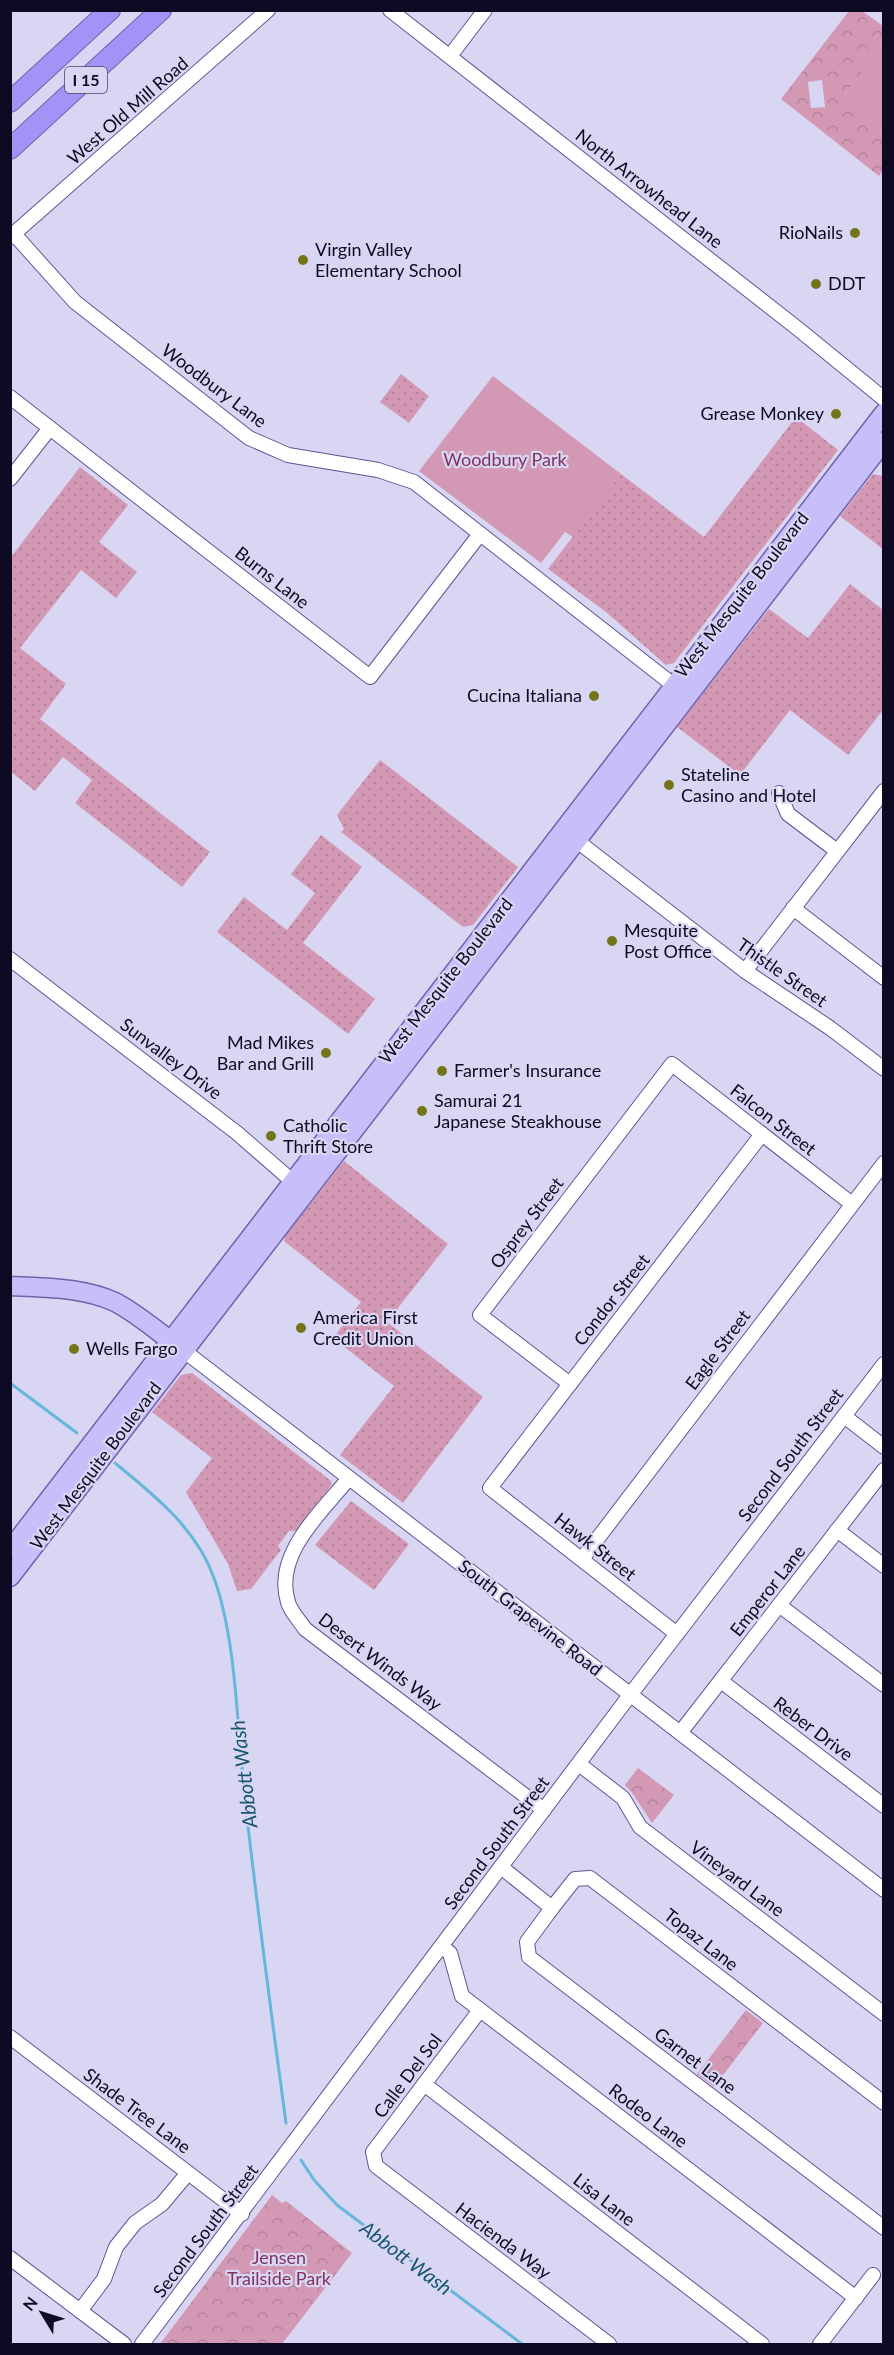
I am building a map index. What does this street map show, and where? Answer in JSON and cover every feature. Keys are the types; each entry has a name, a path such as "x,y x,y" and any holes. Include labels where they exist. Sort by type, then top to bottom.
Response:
{"highway":[{"name":"I 15","path":"10,102 110,10"},
{"name":"I 15","path":"10,149 161,10"}],"main road":[{"name":"West Mesquite Boulevard","path":"10,1577 177,1346 680,690 884,413"},
{"name":"West Mesquite Boulevard","path":"680,690 884,441"},
{"path":"10,1286 60,1288 92,1293 115,1302 177,1346"},
{"name":"West Mesquite Boulevard","path":"10,1550 177,1346"}],"street":[{"name":"West Old Mill Road","path":"12,236 268,10"},
{"name":"North Arrowhead Lane","path":"390,10 884,399"},
{"path":"450,56 485,10"},
{"name":"Woodbury Lane","path":"12,236 75,302 249,438 288,455 378,470 414,482 680,690"},
{"name":"Burns Lane","path":"10,398 370,677 480,534"},
{"path":"10,479 50,428"},
{"path":"745,971 884,791"},
{"path":"780,793 788,814 837,851"},
{"name":"Thistle Street","path":"569,835 745,971 830,1028 884,1069"},
{"path":"793,908 884,978"},
{"name":"Sunvalley Drive","path":"10,959 237,1132 298,1187"},
{"name":"Falcon Street","path":"672,1064 852,1204"},
{"name":"Osprey Street","path":"570,1384 480,1315 672,1064"},
{"name":"Condor Street","path":"490,1488 762,1134"},
{"name":"Eagle Street","path":"582,1559 884,1163"},
{"name":"South Grapevine Road","path":"177,1346 884,1890"},
{"name":"Second South Street","path":"142,2344 630,1695 884,1364"},
{"path":"844,1416 884,1447"},
{"name":"Emperor Lane","path":"680,1733 884,1470"},
{"name":"Desert Winds Way","path":"349,1478 292,1551 285,1577 288,1603 305,1629 544,1809"},
{"name":"Hawk Street","path":"490,1488 677,1634"},
{"path":"837,1530 884,1566"},
{"path":"779,1605 884,1685"},
{"name":"Reber Drive","path":"721,1681 884,1806"},
{"name":"Vineyard Lane","path":"579,1764 623,1798 640,1827 884,2014"},
{"path":"501,1867 552,1908"},
{"name":"Topaz Lane","path":"552,1908 574,1879 590,1878 884,2103"},
{"name":"Garnet Lane","path":"552,1908 526,1942 529,1957 883,2226"},
{"name":"Rodeo Lane","path":"442,1947 450,1953 462,1996 856,2298"},
{"name":"Calle Del Sol","path":"376,2166 373,2152 480,2010"},
{"name":"Shade Tree Lane","path":"10,2037 242,2214"},
{"name":"Lisa Lane","path":"424,2084 762,2344"},
{"name":"Hacienda Way","path":"376,2166 609,2344"},
{"path":"80,2311 104,2279 116,2247 135,2223 162,2204 188,2173"},
{"path":"10,2258 124,2344"},
{"path":"819,2344 873,2275"}],"green space":[{"path":"849,11 862,11 883,26 883,44 842,99 883,131 883,170 879,176 781,99","holes":["822,80 825,107 811,108 808,82"]},
{"path":"883,44 883,131 842,99"},
{"path":"401,374 429,396 409,423 380,402"},
{"name":"Woodbury Park","path":"493,376 621,474 573,537 565,532 541,563 419,471"},
{"path":"796,417 838,450 674,663 666,665 606,612 548,569 621,474 704,537"},
{"path":"80,467 128,505 99,542 137,572 116,598 81,570 20,648 66,684 40,719 210,852 182,887 75,803 92,780 63,757 35,791 11,772 11,557"},
{"path":"873,474 883,476 883,549 840,516"},
{"path":"850,584 883,610 883,710 848,755 790,710 740,775 677,727 769,609 808,638"},
{"path":"380,760 518,867 473,925 463,927 341,832 344,829 337,815"},
{"path":"321,835 362,867 303,943 375,999 348,1034 217,932 244,897 287,930 315,893 291,874"},
{"path":"344,1161 448,1244 387,1322 483,1397 403,1503 340,1455 394,1386 333,1338 361,1302 284,1241 285,1236"},
{"path":"192,1373 330,1480 332,1484 298,1531 289,1531 278,1546 281,1550 251,1589 237,1591 228,1564 186,1492 212,1458 152,1412 181,1375"},
{"path":"351,1501 409,1544 374,1590 315,1545"},
{"path":"638,1768 674,1795 652,1823 625,1785"},
{"path":"746,2010 763,2023 714,2087 697,2074"},
{"name":"Jensen Trailside Park","path":"272,2195 282,2203 286,2201 352,2253 282,2344 160,2344"}],"waterway":[{"name":"Abbott Wash","path":"10,1383 77,1433"},
{"name":"Abbott Wash","path":"115,1463 173,1514 197,1544 214,1578 221,1602 235,1682 249,1832 286,2123"},
{"name":"Abbott Wash","path":"301,2160 314,2180 337,2205 522,2344"}],"place":[{"name":"RioNails","path":"855,233"},
{"name":"Virgin Valley Elementary School","path":"303,260"},
{"name":"DDT","path":"816,284"},
{"name":"Grease Monkey","path":"836,414"},
{"name":"Cucina Italiana","path":"594,696"},
{"name":"Stateline Casino and Hotel","path":"669,785"},
{"name":"Mesquite Post Office","path":"612,941"},
{"name":"Mad Mikes Bar and Grill","path":"326,1053"},
{"name":"Farmer's Insurance","path":"442,1071"},
{"name":"Samurai 21 Japanese Steakhouse","path":"422,1111"},
{"name":"Catholic Thrift Store","path":"271,1136"},
{"name":"America First Credit Union","path":"301,1328"},
{"name":"Wells Fargo","path":"74,1349"}]}
